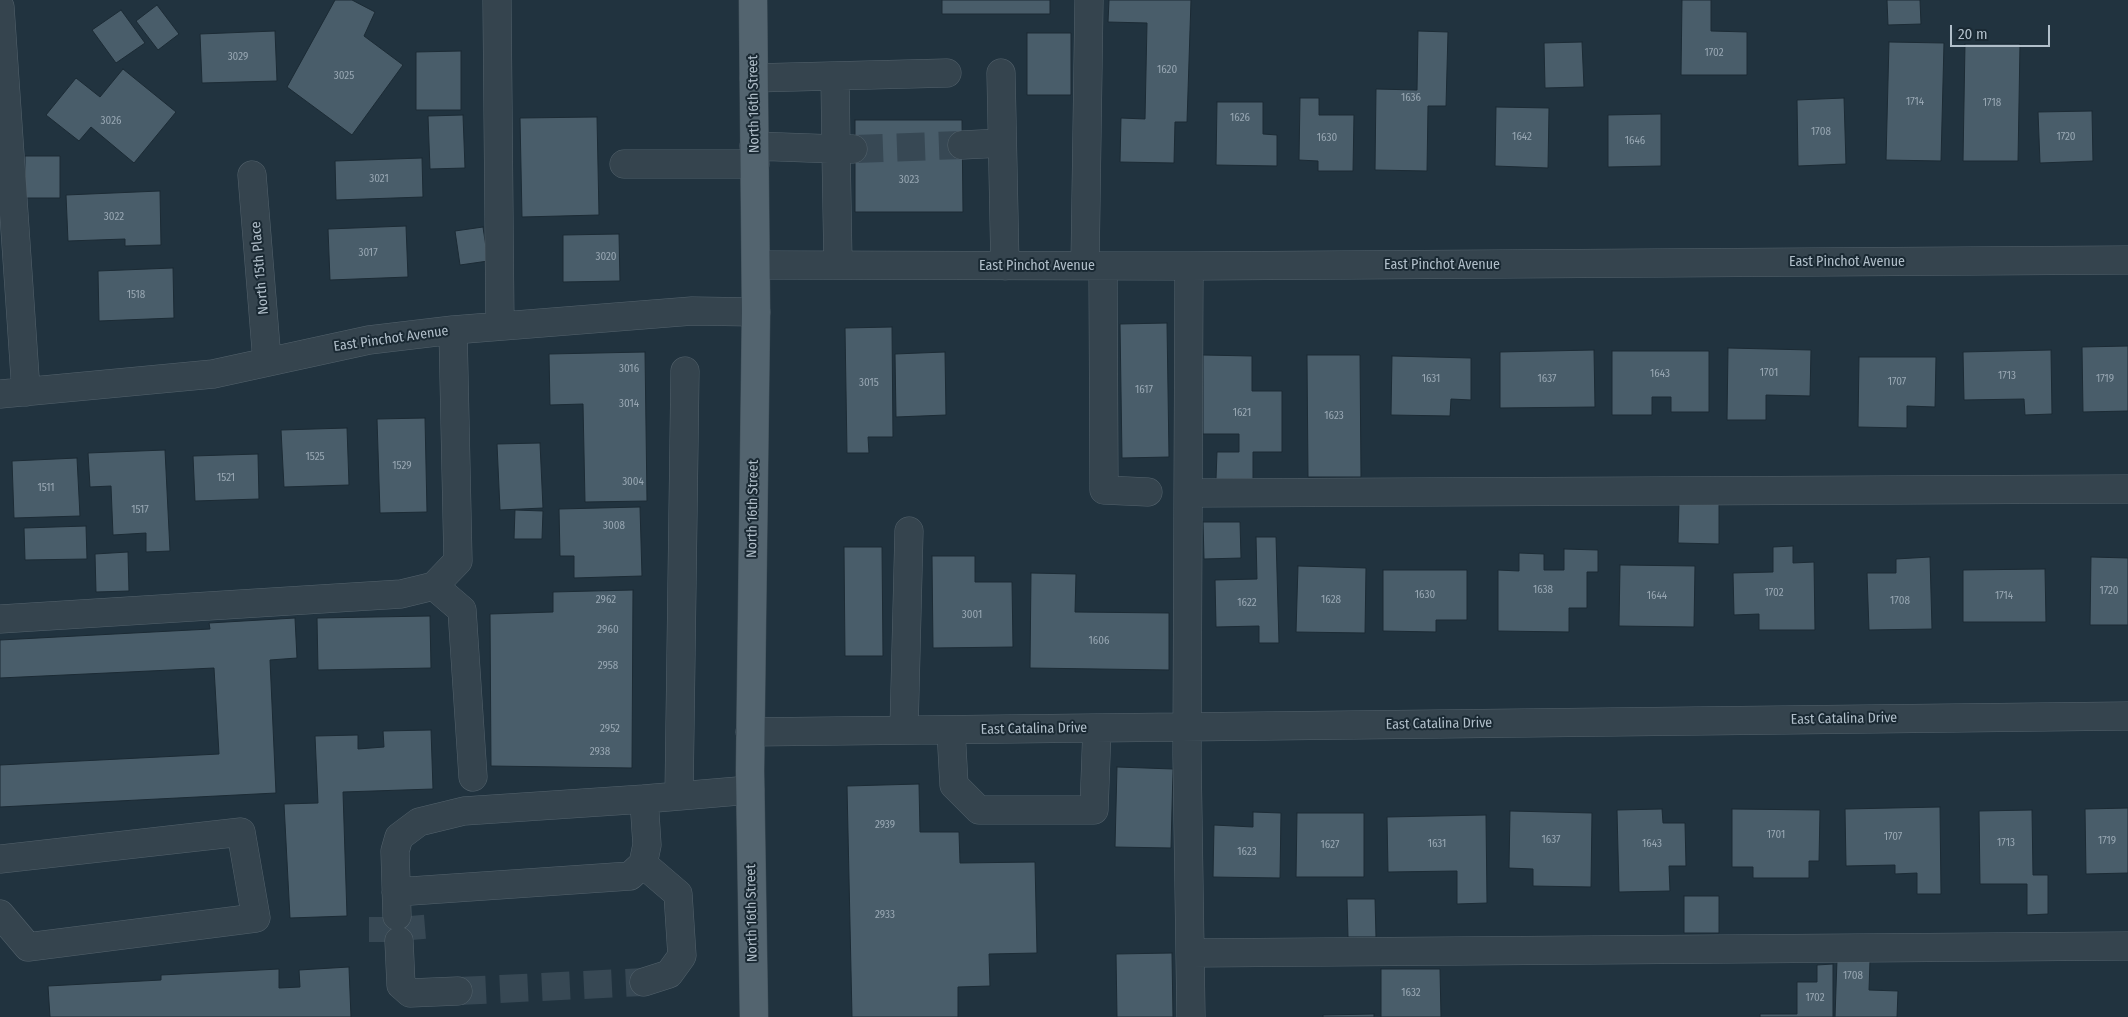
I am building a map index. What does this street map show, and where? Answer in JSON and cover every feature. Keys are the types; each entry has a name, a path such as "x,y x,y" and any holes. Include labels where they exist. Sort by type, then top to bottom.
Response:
{"main road":[{"name":"North 16th Street","path":"753,0 756,312 750,790 754,1017"}],"street":[{"path":"497,0 500,326"},
{"path":"1088,0 1094,266 1104,490 1148,492"},
{"path":"0,7 13,393"},
{"path":"754,78 946,73"},
{"path":"1001,73 1005,266"},
{"path":"835,76 845,149 838,264"},
{"path":"962,145 1002,143"},
{"path":"624,164 845,149"},
{"name":"North 15th Place","path":"252,175 267,361"},
{"name":"East Pinchot Avenue","path":"756,265 1189,266 2128,260"},
{"path":"1189,266 1187,727 1191,1017"},
{"name":"East Pinchot Avenue","path":"13,393 213,374 369,340 453,330 692,311 756,312"},
{"path":"0,618 401,594 434,586 458,561 453,330"},
{"path":"679,796 685,371"},
{"path":"1189,493 2128,489"},
{"path":"904,730 909,531"},
{"path":"434,586 462,610 473,778"},
{"name":"East Catalina Drive","path":"750,732 2128,716"},
{"path":"951,730 954,785 979,810 1094,810 1097,728"},
{"path":"458,991 410,993 401,985 395,851 400,837 419,822 464,812 750,790"},
{"path":"397,925 630,876 643,864 647,845 644,799"},
{"path":"0,859 241,832 256,918 28,947 0,914"},
{"path":"643,864 678,894 682,956 669,974 644,982"},
{"path":"1191,953 2128,946"}],"building":[{"path":"335,0 352,0 375,12 364,36 403,65 352,135 287,87"},
{"path":"942,0 1050,0 1050,14 942,14"},
{"path":"1109,0 1191,0 1187,122 1175,122 1174,163 1120,162 1121,118 1145,119 1147,23 1108,22"},
{"path":"1682,0 1711,0 1711,31 1747,32 1747,75 1681,75"},
{"path":"1887,0 1920,0 1921,24 1888,25"},
{"path":"157,5 179,34 158,50 136,21"},
{"path":"121,10 145,43 116,63 92,30"},
{"path":"275,31 277,81 202,83 200,34"},
{"path":"1418,31 1448,32 1446,106 1428,106 1427,171 1375,170 1376,89 1417,90"},
{"path":"1027,33 1071,33 1071,95 1027,95"},
{"path":"1582,42 1584,87 1545,88 1544,43"},
{"path":"1889,42 1944,43 1941,161 1886,160"},
{"path":"1965,44 2020,44 2018,161 1963,161"},
{"path":"461,51 461,110 416,110 416,52"},
{"path":"123,69 176,112 134,163 91,127 79,141 46,115 76,78 100,97"},
{"path":"1300,98 1319,98 1319,115 1354,115 1353,171 1318,171 1318,161 1299,160"},
{"path":"1844,98 1846,164 1798,166 1797,100"},
{"path":"1217,102 1263,102 1263,134 1277,135 1277,166 1216,165"},
{"path":"1496,107 1549,108 1548,168 1495,166"},
{"path":"2092,111 2093,161 2040,163 2038,112"},
{"path":"1661,114 1661,166 1608,167 1608,115"},
{"path":"463,115 465,168 430,169 428,116"},
{"path":"597,117 599,215 522,217 520,118"},
{"path":"855,120 962,120 963,212 855,212"},
{"path":"25,156 60,156 60,198 25,198"},
{"path":"422,158 423,197 336,200 335,161"},
{"path":"160,191 161,245 125,246 125,239 68,241 66,195"},
{"path":"406,226 408,277 330,280 328,229"},
{"path":"483,227 488,261 460,265 455,231"},
{"path":"619,234 620,281 563,282 563,235"},
{"path":"173,268 174,318 99,321 98,271"},
{"path":"1167,323 1169,457 1122,458 1120,324"},
{"path":"892,327 893,437 868,437 869,453 847,453 845,328"},
{"path":"2128,346 2128,411 2083,412 2082,347"},
{"path":"1728,348 1811,350 1810,396 1766,395 1766,420 1727,420"},
{"path":"1594,350 1595,407 1500,408 1500,352"},
{"path":"2051,350 2052,414 2025,415 2024,399 1964,400 1963,352"},
{"path":"1612,351 1709,351 1709,412 1671,412 1671,397 1652,397 1652,415 1612,415"},
{"path":"645,352 647,501 585,502 583,404 550,405 549,354"},
{"path":"945,352 946,415 896,417 895,354"},
{"path":"1203,355 1252,356 1252,391 1282,391 1282,452 1253,452 1253,479 1216,479 1217,452 1239,452 1239,434 1203,434"},
{"path":"1307,355 1360,355 1361,477 1308,477"},
{"path":"1392,356 1471,358 1471,400 1451,399 1450,416 1391,415"},
{"path":"1859,357 1936,357 1935,407 1907,406 1907,428 1858,427"},
{"path":"425,418 427,512 380,513 377,419"},
{"path":"347,428 349,485 284,487 281,430"},
{"path":"540,443 543,508 500,510 497,444"},
{"path":"165,450 170,551 146,552 146,533 113,535 111,486 90,487 88,453"},
{"path":"258,454 259,499 195,501 193,456"},
{"path":"77,458 80,516 14,518 12,461"},
{"path":"1679,502 1719,502 1719,544 1678,543"},
{"path":"640,507 642,576 574,578 574,556 560,556 559,509"},
{"path":"515,510 543,511 542,539 514,539"},
{"path":"1203,522 1240,522 1241,558 1204,559"},
{"path":"86,526 87,559 25,560 24,528"},
{"path":"1256,537 1276,537 1279,643 1259,643 1259,626 1216,627 1215,580 1257,579"},
{"path":"1793,546 1793,563 1814,562 1815,630 1759,630 1759,614 1734,615 1733,573 1773,572 1773,547"},
{"path":"844,547 882,547 883,656 845,656"},
{"path":"1564,549 1598,550 1598,572 1587,572 1587,608 1569,608 1569,632 1498,631 1498,570 1519,571 1519,553 1544,554 1544,570 1564,570"},
{"path":"128,552 129,591 96,592 95,554"},
{"path":"932,556 975,556 975,582 1012,582 1013,647 933,648"},
{"path":"1930,557 1932,629 1869,630 1867,573 1896,573 1896,559"},
{"path":"2091,557 2128,558 2128,625 2090,625"},
{"path":"1620,565 1695,566 1694,627 1619,626"},
{"path":"1298,566 1366,568 1365,633 1296,632"},
{"path":"2045,569 2046,622 1963,622 1963,570"},
{"path":"1383,570 1467,570 1467,620 1436,620 1436,632 1383,631"},
{"path":"1031,573 1076,574 1075,612 1169,613 1169,670 1030,668"},
{"path":"633,590 632,768 491,766 490,614 553,612 553,592"},
{"path":"430,616 431,668 318,670 317,618"},
{"path":"295,618 297,658 270,660 276,793 0,807 0,765 219,754 214,668 0,678 0,640 210,629 209,623"},
{"path":"431,730 433,789 343,792 347,916 290,918 284,804 318,803 315,736 358,735 358,749 384,747 383,731"},
{"path":"1117,767 1173,769 1171,848 1115,847"},
{"path":"919,784 920,832 959,832 960,863 1035,862 1037,953 989,954 990,986 958,987 958,1017 852,1017 847,786"},
{"path":"1940,807 1941,894 1917,894 1917,873 1895,874 1895,865 1846,866 1845,809"},
{"path":"2128,808 2128,873 2086,874 2085,809"},
{"path":"1662,809 1663,823 1685,823 1686,866 1669,866 1670,891 1619,892 1617,810"},
{"path":"1732,809 1820,810 1819,861 1809,861 1809,878 1753,878 1753,867 1732,867"},
{"path":"2032,810 2033,875 2048,875 2048,914 2027,915 2027,884 1980,884 1979,811"},
{"path":"1510,811 1592,813 1591,887 1533,886 1533,869 1509,868"},
{"path":"1253,812 1281,813 1280,878 1213,877 1214,825 1253,827"},
{"path":"1297,813 1364,813 1364,877 1296,877"},
{"path":"1486,815 1487,903 1457,904 1457,871 1388,872 1387,817"},
{"path":"1684,896 1719,896 1719,933 1684,933"},
{"path":"1347,899 1375,899 1376,937 1348,937"},
{"path":"1172,953 1173,1017 1117,1017 1116,954"},
{"path":"1837,960 1870,961 1869,990 1898,991 1897,1017 1835,1017"},
{"path":"1833,964 1833,1017 1760,1017 1760,1014 1797,1014 1797,982 1817,982 1817,965"},
{"path":"349,967 351,1017 50,1017 48,986 161,980 161,975 279,969 279,988 300,987 299,970"},
{"path":"1381,969 1440,969 1441,1017 1381,1017"},
{"path":"1374,1014 1374,1017 1323,1017 1323,1015"}],"tunnel":[{"path":"855,149 962,145"},
{"path":"410,916 412,940"},
{"path":"383,917 383,942"},
{"path":"458,991 644,982"}]}
